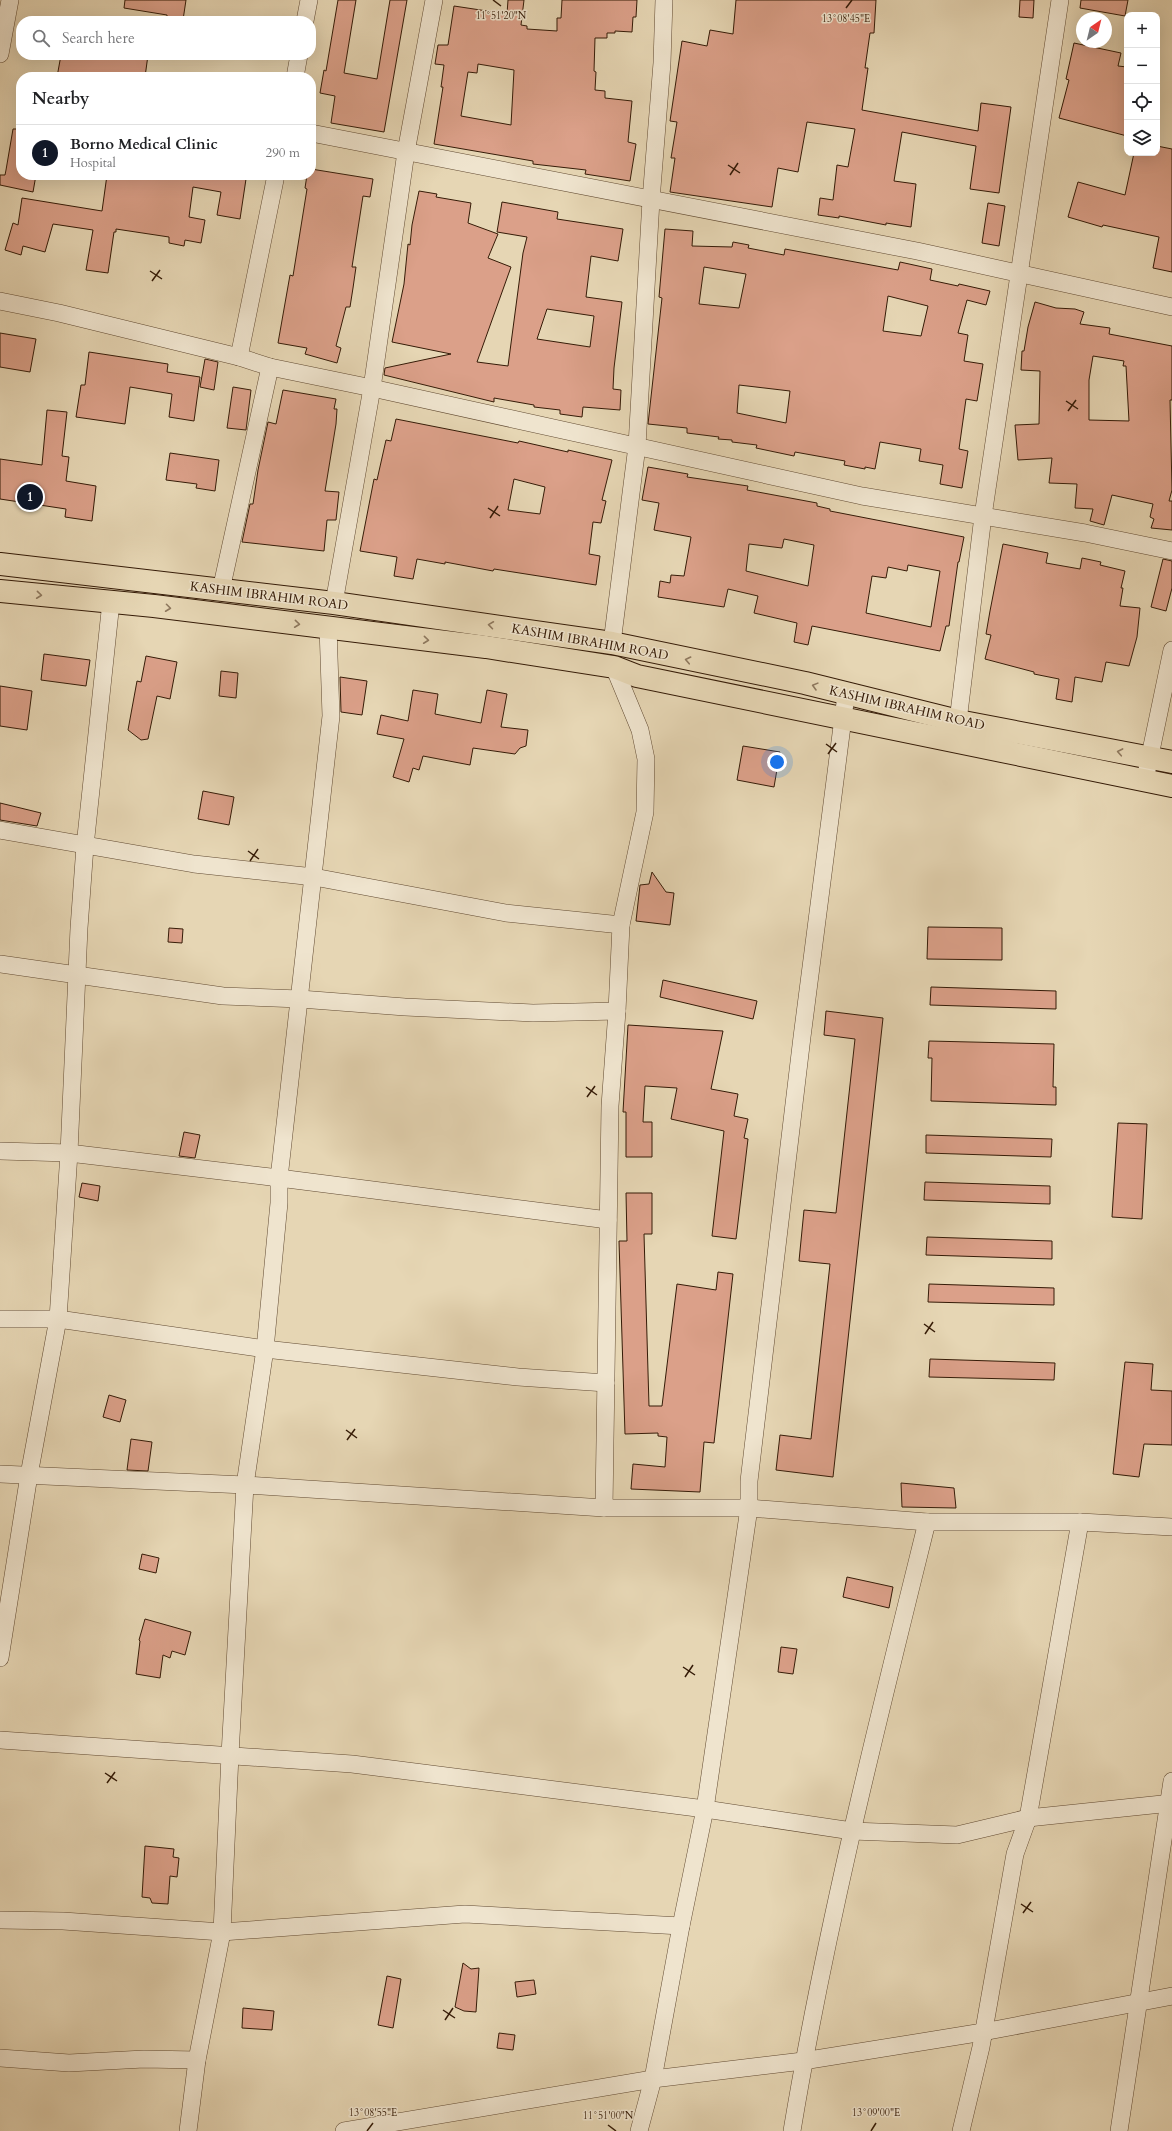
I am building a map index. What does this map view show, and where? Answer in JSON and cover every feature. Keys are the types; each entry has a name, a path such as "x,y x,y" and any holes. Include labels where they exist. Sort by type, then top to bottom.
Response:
{"highway":[{"name":"KASHIM IBRAHIM ROAD","path":"0,564 334,603 612,643 805,683 846,695 958,721 1172,762"},
{"name":"KASHIM IBRAHIM ROAD","path":"0,591 328,627 486,647 614,667 637,676 1172,786"}],"street":[{"path":"0,54 10,0"},
{"path":"306,16 309,0"},
{"path":"334,603 372,388 406,152 434,0"},
{"path":"612,643 637,446 651,200 662,63 664,0"},
{"path":"958,721 983,516 1060,0"},
{"path":"296,72 298,60"},
{"path":"316,133 406,152 917,251 1172,307"},
{"path":"239,357 275,180"},
{"path":"0,302 59,312 239,357 270,368 372,388 862,496 1085,533 1172,551"},
{"path":"221,590 270,368"},
{"path":"0,1658 29,1475 58,1319 69,1153 79,928 85,846 111,602"},
{"path":"188,2131 197,2060 222,1932 230,1755 246,1485 265,1348 279,1203 279,1178 331,716 328,627"},
{"path":"1145,780 1172,650"},
{"path":"604,1508 610,1106 617,1011 621,925 645,812 646,759 640,730 614,667"},
{"path":"639,2131 653,2079 681,1926 705,1809 749,1508 749,1481 801,1044 846,695"},
{"path":"0,830 194,864 314,876 506,913 621,925"},
{"path":"0,964 223,996 300,999 405,1007 533,1013 617,1011"},
{"path":"0,1151 69,1153 608,1220"},
{"path":"0,1319 58,1319 265,1348 518,1377 606,1383"},
{"path":"0,1474 246,1485 604,1508 749,1508 927,1522 1080,1522 1172,1527"},
{"path":"792,2131 804,2060 852,1830 927,1522"},
{"path":"960,2131 983,2032 1015,1854 1028,1818 1080,1522"},
{"path":"0,1740 352,1764 705,1809 852,1830 957,1835 1028,1818 1170,1803"},
{"path":"1119,2131 1170,1803 1172,1781"},
{"path":"0,1920 63,1921 222,1932 465,1914 681,1926"},
{"path":"344,2131 653,2079 804,2060 983,2032 1139,2001 1172,1996"},
{"path":"0,2058 69,2063 144,2059 197,2060"}],"building":[{"path":"125,0 186,0 184,16 167,16 124,8"},
{"path":"338,0 356,0 344,73 377,79 390,0 407,0 384,132 331,123 335,96 320,93 324,70 326,71"},
{"path":"508,0 524,0 521,25 527,26 527,29 557,31 557,18 561,18 562,0 637,0 636,17 633,17 632,32 615,31 615,33 607,33 607,38 595,38 595,90 605,91 605,98 632,101 628,142 636,144 630,181 585,174 586,170 533,164 533,161 434,144 443,87 441,87 444,65 435,64 438,45 448,45 454,6 507,14","holes":["478,64 514,70 511,125 461,116 468,72 477,73"]},
{"path":"736,0 876,0 874,33 870,33 865,68 868,68 862,110 978,131 981,103 1011,107 999,193 970,189 976,146 902,132 894,181 916,184 911,227 886,223 886,225 839,216 839,218 818,215 820,198 833,200 837,165 848,167 855,129 807,122 798,172 778,168 772,207 670,192 675,158 671,158 677,122 670,121 682,41 707,46 710,30 733,34"},
{"path":"1020,0 1034,0 1033,18 1019,17"},
{"path":"1081,0 1128,0 1124,16 1112,14 1112,12 1080,8"},
{"path":"1074,43 1076,43 1076,48 1098,48 1121,53 1118,66 1124,67 1124,135 1059,118 1069,80 1066,79"},
{"path":"60,60 147,60 146,72 58,72"},
{"path":"13,129 16,129 16,180 35,180 33,192 0,185 0,175 5,175"},
{"path":"1160,147 1172,149 1172,272 1153,268 1159,237 1103,225 1102,227 1068,217 1078,182 1125,195 1133,156 1160,156"},
{"path":"316,170 373,179 370,197 363,196 352,267 356,267 353,288 350,307 346,307 336,346 341,348 337,363 305,354 307,348 278,343 290,275 293,276 307,189 305,188 306,180 316,180"},
{"path":"106,180 246,180 240,219 217,215 221,192 193,187 189,217 205,220 201,243 185,240 184,246 169,243 169,237 116,229 116,232 114,232 108,273 86,270 93,230 53,224 45,252 23,246 21,255 5,250 13,223 18,225 22,198 102,211"},
{"path":"419,191 437,194 436,197 471,203 468,223 498,234 488,258 511,267 477,362 508,366 523,253 527,237 497,232 502,202 558,212 557,219 623,229 618,261 591,256 586,297 622,302 613,389 621,390 620,410 583,407 582,417 560,414 560,410 534,407 534,405 494,398 494,402 384,375 385,368 451,354 392,342 404,284 408,244 410,245 412,225","holes":["547,309 594,316 590,347 537,339"]},
{"path":"988,203 1005,206 999,246 982,243"},
{"path":"665,229 693,231 692,246 732,247 733,242 749,245 748,248 784,255 785,249 898,270 900,262 932,269 930,280 958,286 959,284 990,291 986,305 967,300 958,333 968,335 964,361 983,364 977,401 966,399 959,449 968,451 962,488 940,484 943,465 919,461 921,449 880,442 875,469 865,467 865,469 844,465 845,461 795,452 794,456 756,448 757,445 718,439 719,437 687,433 687,428 648,424 662,298 659,297","holes":["704,267 746,274 739,308 699,304","888,296 928,306 921,336 883,331","739,385 790,391 786,423 737,413"]},
{"path":"1035,302 1056,308 1075,309 1084,312 1080,324 1110,328 1109,334 1172,346 1172,400 1170,400 1172,490 1169,501 1172,501 1172,530 1151,528 1154,519 1150,517 1153,504 1112,495 1104,525 1090,521 1093,509 1075,508 1077,484 1049,483 1052,458 1018,460 1015,425 1039,424 1040,371 1021,370 1022,351 1024,351 1028,327","holes":["1093,356 1124,361 1123,366 1126,366 1129,421 1089,420 1089,380"]},
{"path":"0,333 36,339 30,372 0,367"},
{"path":"89,352 168,364 167,372 200,377 194,421 169,417 172,394 130,387 125,424 76,417 81,385 85,385"},
{"path":"205,359 218,362 214,390 200,387"},
{"path":"233,387 251,390 246,430 227,428"},
{"path":"283,390 336,399 334,409 337,409 336,424 325,491 339,492 336,520 327,520 324,551 242,542 250,504 253,504 268,422 276,424"},
{"path":"47,410 67,412 62,456 69,457 66,481 96,486 92,521 65,517 66,509 0,499 0,459 42,465"},
{"path":"396,419 518,443 519,441 568,452 568,450 612,460 602,500 606,501 601,523 593,522 589,554 600,556 596,585 417,559 413,579 394,576 397,557 360,551 374,479 377,480 386,440 391,441","holes":["514,479 545,487 540,514 508,510"]},
{"path":"170,453 219,460 215,491 196,488 197,484 166,480"},
{"path":"648,467 688,474 687,477 748,486 747,490 817,503 817,506 830,509 830,511 964,537 958,562 949,626 946,626 940,651 812,626 808,645 794,642 797,623 754,613 758,596 728,589 724,607 658,597 660,581 670,583 671,575 684,576 691,537 654,530 659,503 642,500","holes":["784,539 814,545 808,586 746,571 749,544 782,548","908,565 940,571 931,627 866,613 872,576 886,578 888,567 907,571"]},
{"path":"1003,544 1048,553 1046,563 1080,569 1082,558 1101,562 1100,565 1125,571 1121,588 1123,588 1120,606 1140,608 1137,637 1129,666 1106,662 1102,682 1075,677 1072,702 1056,699 1059,679 1034,674 1034,672 985,659 991,635 986,634"},
{"path":"1163,559 1172,561 1172,588 1166,611 1151,607"},
{"path":"44,654 90,660 86,686 41,680"},
{"path":"146,656 177,662 170,699 157,696 148,739 141,740 128,730 137,681 141,682"},
{"path":"221,671 238,673 236,698 219,696"},
{"path":"340,677 367,681 362,715 341,712"},
{"path":"0,686 32,691 27,730 0,726"},
{"path":"413,690 438,694 435,714 481,723 487,690 507,694 501,727 528,730 526,746 520,748 515,754 473,748 470,765 423,756 419,770 413,768 409,782 393,777 404,739 377,734 381,715 408,721"},
{"path":"743,746 780,752 774,787 737,780"},
{"path":"203,791 234,797 229,825 198,819"},
{"path":"0,803 41,813 37,826 0,820"},
{"path":"652,872 666,892 674,893 670,925 636,921 640,885 649,884"},
{"path":"928,927 1002,928 1002,960 927,959"},
{"path":"169,928 183,929 182,943 168,942"},
{"path":"663,980 757,1001 753,1019 660,997"},
{"path":"931,987 1056,991 1056,1009 930,1005"},
{"path":"826,1011 883,1018 833,1477 776,1470 780,1435 811,1439 830,1264 799,1261 804,1210 836,1213 855,1039 824,1035"},
{"path":"628,1025 723,1031 711,1089 738,1094 734,1116 748,1119 744,1138 748,1139 736,1239 712,1236 724,1131 671,1119 677,1088 645,1086 643,1122 652,1122 652,1157 626,1157 626,1112 623,1112"},
{"path":"929,1041 1054,1044 1053,1087 1056,1087 1056,1105 931,1101 932,1058 928,1058"},
{"path":"1118,1123 1147,1124 1142,1219 1112,1217"},
{"path":"184,1132 200,1135 195,1158 179,1156"},
{"path":"926,1135 1052,1139 1051,1157 926,1153"},
{"path":"925,1182 1050,1186 1050,1204 924,1200"},
{"path":"82,1183 100,1186 98,1201 79,1197"},
{"path":"626,1193 652,1193 652,1234 644,1234 649,1406 662,1406 677,1284 716,1290 718,1272 733,1274 714,1443 704,1442 700,1492 631,1489 633,1464 665,1467 667,1437 658,1436 658,1433 625,1434 619,1241 627,1241"},
{"path":"927,1237 1052,1241 1052,1259 926,1255"},
{"path":"929,1284 1054,1288 1054,1305 928,1302"},
{"path":"930,1359 1055,1363 1054,1380 929,1377"},
{"path":"1125,1362 1153,1364 1151,1390 1172,1391 1172,1445 1144,1444 1139,1477 1113,1474"},
{"path":"109,1395 126,1400 120,1422 103,1417"},
{"path":"131,1439 152,1442 148,1471 127,1470"},
{"path":"901,1483 954,1488 956,1508 902,1507"},
{"path":"142,1554 159,1558 156,1573 139,1569"},
{"path":"847,1577 893,1587 889,1608 843,1597"},
{"path":"145,1619 191,1632 185,1655 172,1651 170,1658 163,1655 160,1678 136,1674 139,1640"},
{"path":"781,1647 797,1649 793,1674 778,1672"},
{"path":"145,1846 174,1849 173,1857 179,1858 177,1877 170,1876 168,1904 152,1903 150,1898 142,1897"},
{"path":"463,1963 471,1969 479,1968 476,2012 464,2011 455,2007"},
{"path":"387,1976 401,1979 393,2028 378,2025"},
{"path":"534,1980 536,1994 517,1997 515,1982"},
{"path":"243,2008 274,2011 272,2030 242,2028"},
{"path":"499,2033 515,2035 513,2050 497,2048"}],"place":[{"name":"Borno Medical Clinic","path":"30,497"}]}
